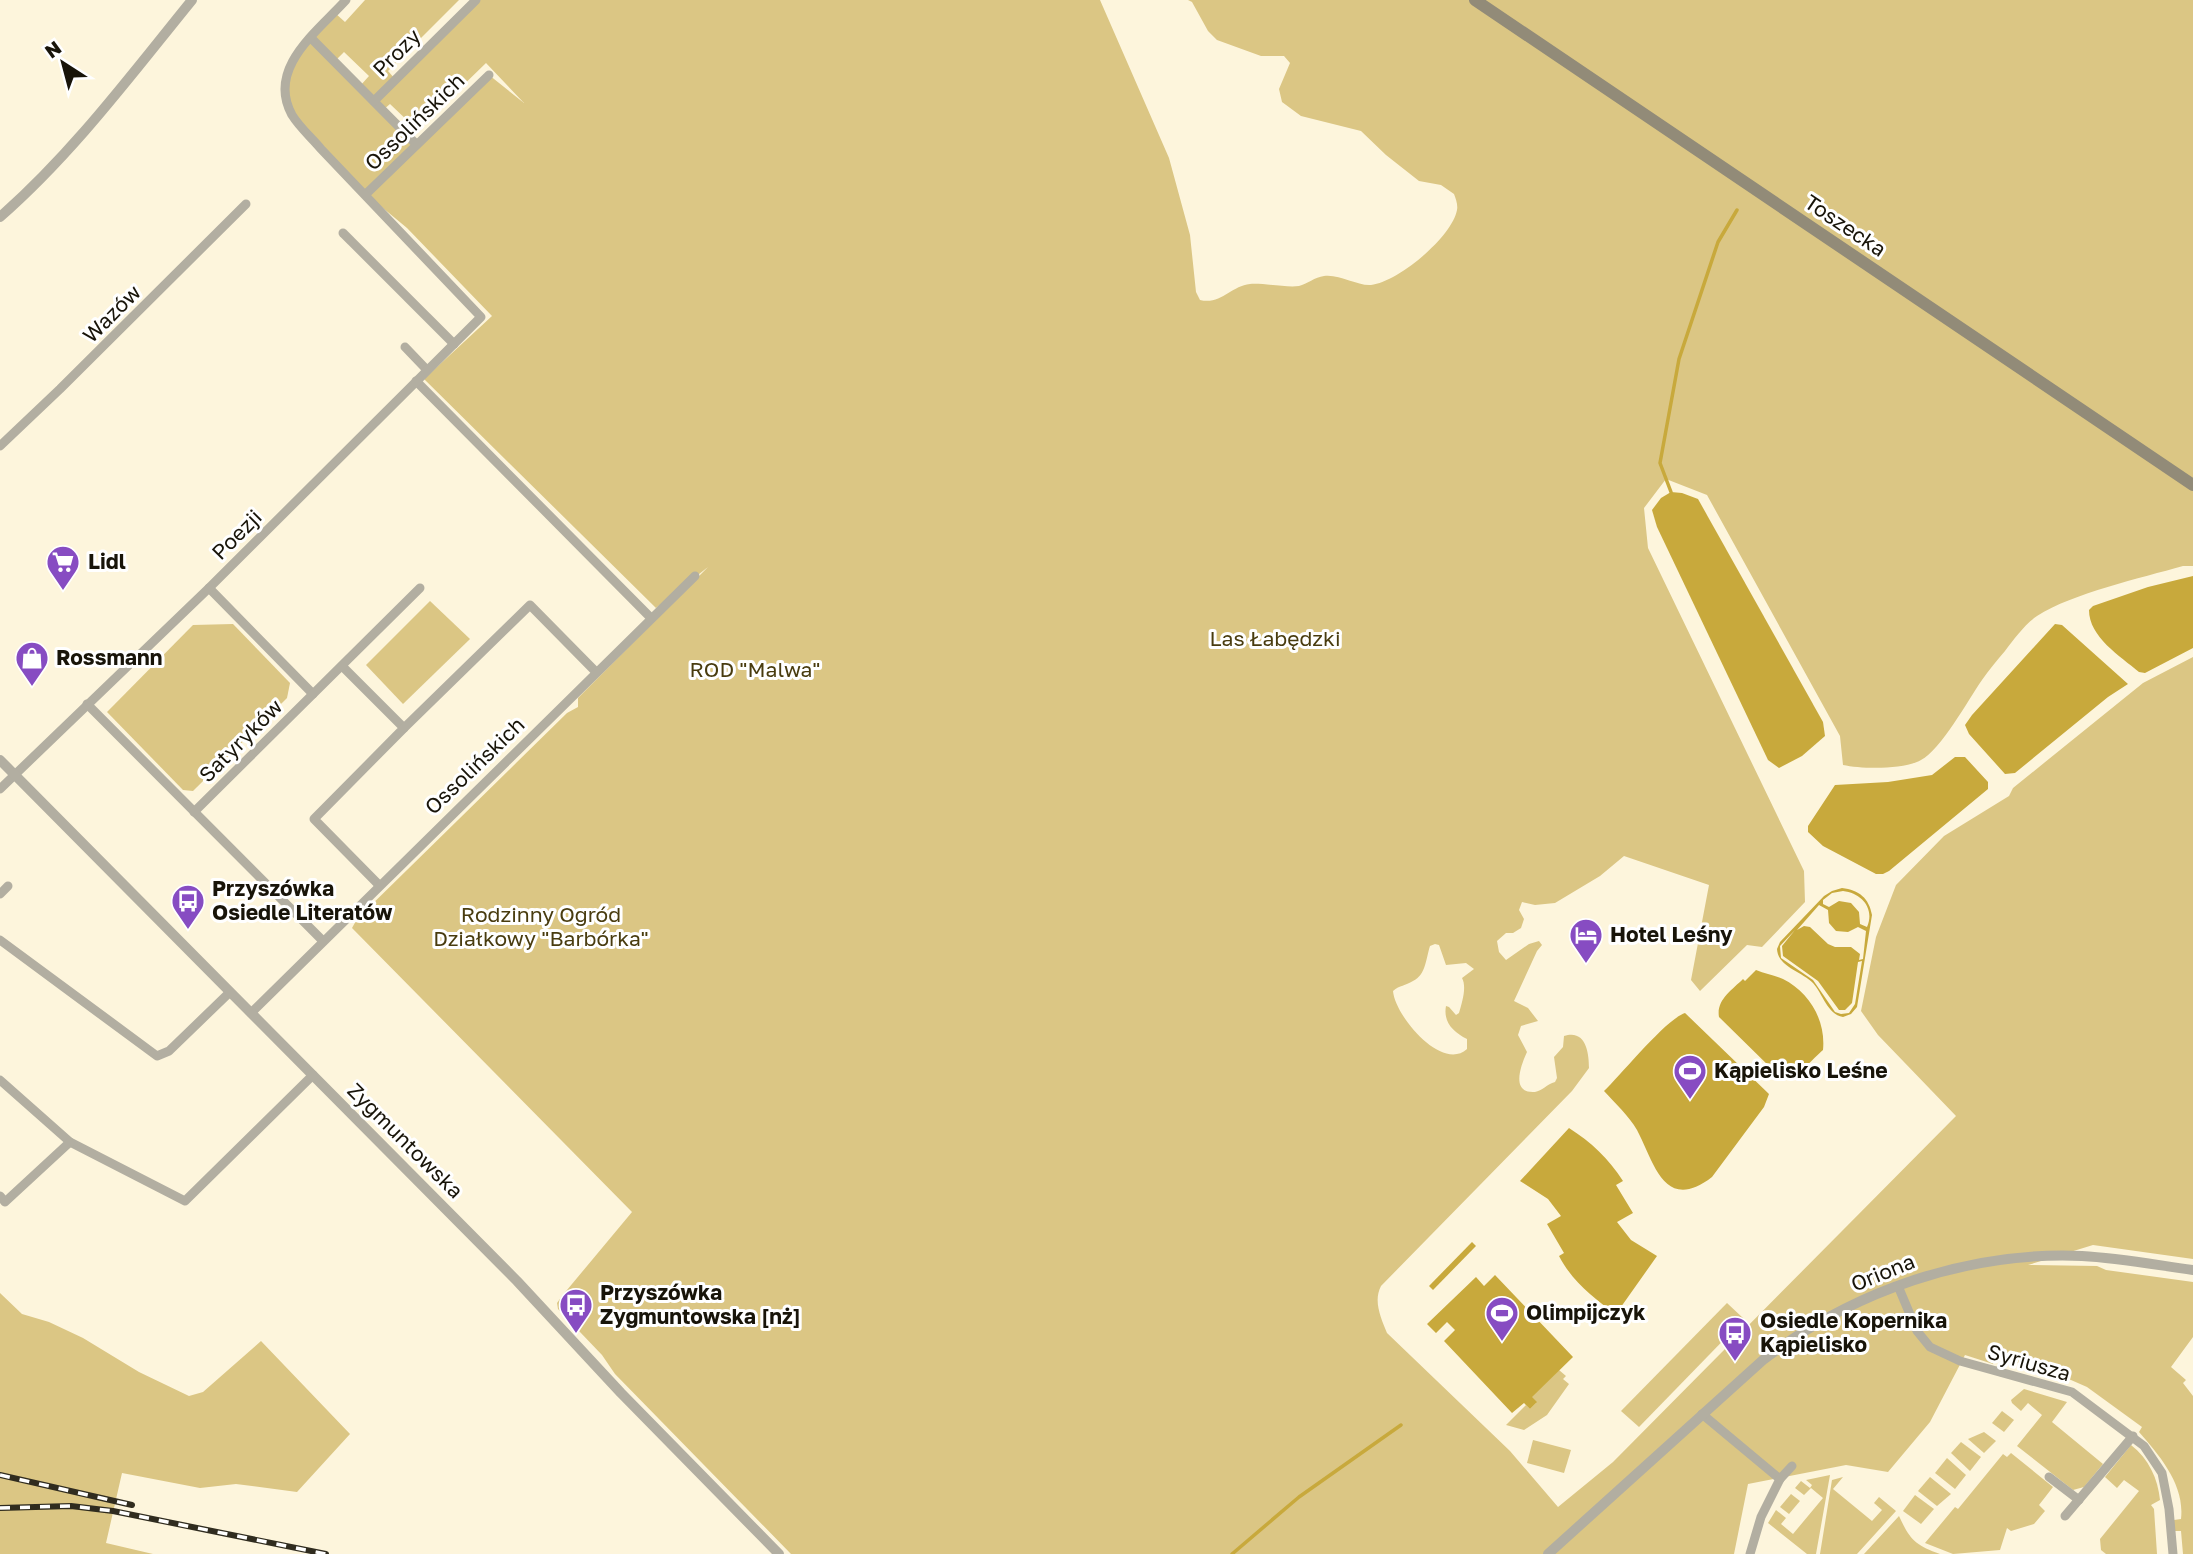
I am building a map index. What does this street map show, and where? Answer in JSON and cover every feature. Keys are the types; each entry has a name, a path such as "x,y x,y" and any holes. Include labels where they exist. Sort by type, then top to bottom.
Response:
{"main road":[{"name":"Toszecka","path":"1475,0 2193,485"}],"street":[{"path":"0,217 37,183 83,134 192,0"},
{"name":"Ossolińskich","path":"346,0 291,62 285,87 290,109 297,122 481,317"},
{"name":"Prozy","path":"374,100 475,0"},
{"name":"Prozy","path":"311,38 416,144"},
{"name":"Ossolińskich","path":"366,194 489,75"},
{"name":"Wazów","path":"0,446 246,204"},
{"path":"343,233 454,344"},
{"name":"Poezji","path":"0,789 209,587 481,317"},
{"path":"405,347 428,370"},
{"path":"416,381 651,618"},
{"name":"Ossolińskich","path":"251,1013 695,576"},
{"name":"Satyryków","path":"209,587 313,694"},
{"name":"Satyryków","path":"194,813 420,588"},
{"path":"379,885 314,819 404,728 530,606 596,672"},
{"path":"342,666 404,728"},
{"name":"Satyryków","path":"88,704 323,941"},
{"name":"Zygmuntowska","path":"0,760 517,1281 621,1394 779,1554"},
{"path":"0,894 8,886"},
{"path":"0,940 157,1056 169,1051 230,992"},
{"path":"0,1080 70,1142 185,1201 313,1075"},
{"path":"0,1196 5,1202 70,1142"},
{"name":"Oriona","path":"1548,1554 1763,1360 1788,1341 1836,1314 1898,1286 1947,1270 1980,1263 2048,1256 2109,1258 2193,1270"},
{"name":"Syriusza","path":"1898,1286 1917,1331 1930,1347 1960,1361 2072,1392 2144,1446 2162,1473 2169,1508 2173,1554"},
{"path":"1702,1414 1780,1479"},
{"path":"2065,1516 2133,1436"},
{"path":"1750,1554 1761,1517 1780,1479 1792,1466"},
{"path":"2049,1477 2079,1500"}],"green space":[{"name":"Las Łabędzki","path":"365,0 459,0 388,71 395,79 476,0 1100,0 1169,158 1190,235 1196,292 1200,300 1207,301 1250,284 1299,286 1324,276 1366,285 1382,282 1409,267 1435,245 1453,221 1457,206 1454,194 1441,185 1419,181 1361,131 1301,116 1282,102 1279,89 1290,63 1284,56 1261,56 1217,40 1188,0 2193,0 2193,566 2183,566 2108,587 2069,600 2037,616 2020,632 1990,669 1937,746 1921,760 1904,766 1882,768 1843,765 1840,736 1707,495 1666,479 1644,508 1648,548 1804,871 1805,902 1762,947 1747,945 1700,991 1691,980 1709,885 1624,856 1600,876 1555,903 1535,905 1522,902 1519,910 1524,919 1521,928 1513,933 1506,933 1497,941 1499,952 1506,960 1529,944 1539,941 1542,945 1514,1001 1528,1008 1538,1021 1521,1026 1518,1035 1527,1052 1519,1077 1522,1088 1535,1092 1555,1082 1557,1078 1554,1057 1563,1047 1564,1036 1577,1036 1582,1039 1587,1049 1589,1068 1572,1091 1381,1286 1378,1298 1387,1333 1510,1451 1558,1507 1613,1462 1956,1116 1878,1035 1861,1011 1876,937 1896,885 1944,836 2009,796 2013,788 2143,683 2193,657 2193,1259 2093,1245 2028,1265 2097,1266 2106,1270 2193,1282 2193,1337 2171,1367 2186,1380 2183,1383 2193,1396 2193,1554 2183,1554 2181,1531 2174,1531 2174,1520 2181,1519 2179,1494 2175,1483 2163,1461 2139,1432 2142,1427 2087,1387 2055,1373 1995,1357 1993,1364 1965,1355 1930,1422 1888,1472 1846,1465 1748,1484 1734,1554 791,1554 615,1374 602,1355 558,1309 557,1303 562,1296 632,1212 352,928 357,919 567,713 578,707 578,698 708,567 656,608 424,379 492,316 407,228 366,194 297,122 285,87 300,49 335,13 345,22","holes":["344,52 369,76 360,86 335,61","486,63 524,103 489,75 417,144 410,137","390,104 411,124 404,131 383,110","1439,945 1446,965 1466,963 1474,969 1462,978 1464,990 1459,1013 1456,1015 1446,1006 1445,1012 1450,1026 1467,1039 1467,1049 1457,1054 1445,1053 1421,1038 1402,1014 1393,991 1421,975 1430,946"]},
{"path":"430,601 470,639 403,704 366,665"},
{"path":"233,624 290,683 287,698 193,791 183,790 107,712 193,625"},
{"path":"0,1293 22,1314 49,1322 83,1338 139,1372 189,1396 203,1392 261,1341 350,1434 297,1492 236,1484 200,1488 122,1473 106,1543 153,1554 0,1554"},
{"path":"1727,1303 1744,1319 1639,1427 1621,1411"},
{"path":"1559,1370 1566,1376 1563,1379 1569,1384 1547,1415 1524,1430 1506,1425 1526,1405 1530,1409 1536,1403 1531,1397"},
{"path":"2024,1389 2067,1402 2052,1422 2103,1464 2084,1487 2073,1490 2017,1446 2042,1415 2028,1403 2021,1411 2012,1403 2011,1400"},
{"path":"2002,1411 2014,1420 2004,1432 1992,1423"},
{"path":"1984,1432 1996,1441 1984,1453 1968,1439"},
{"path":"1533,1440 1571,1450 1564,1473 1527,1463"},
{"path":"1961,1442 1981,1457 1970,1471 1951,1453"},
{"path":"2131,1445 2148,1463 2157,1485 2160,1500 2151,1505 2154,1509 2157,1554 2106,1554 2101,1550 2100,1539 2139,1491 2124,1480 2117,1488 2105,1477"},
{"path":"2011,1453 2053,1487 2039,1505 2045,1511 2034,1524 2011,1531 2007,1528 2000,1550 1953,1554 1925,1543 1955,1507 1958,1509 2003,1454 2007,1457"},
{"path":"1947,1458 1966,1475 1955,1489 1935,1473"},
{"path":"1830,1475 1816,1554 1807,1554 1768,1523 1776,1510 1786,1518 1781,1524 1793,1534 1823,1498 1811,1488 1804,1495 1795,1488 1801,1481 1810,1488 1812,1485 1806,1480"},
{"path":"1843,1477 1833,1489 1872,1521 1882,1510 1874,1503 1879,1497 1896,1511 1857,1554 1820,1554 1832,1480"},
{"path":"1930,1477 1951,1494 1937,1506 1918,1491"},
{"path":"1791,1494 1800,1501 1789,1514 1780,1507"},
{"path":"1915,1495 1934,1509 1921,1524 1903,1511"},
{"path":"1899,1516 1914,1541 1940,1554 1864,1554"}],"shaded area":[{"path":"1671,492 1698,499 1823,722 1825,736 1802,756 1779,768 1768,760 1657,527 1652,510 1661,498"},
{"path":"2193,576 2193,648 2145,673 2139,672 2107,645 2094,629 2089,610 2093,606 2148,587"},
{"path":"2055,624 2062,625 2128,684 2108,697 2015,773 2005,774 1969,734 1965,725"},
{"path":"1955,757 1965,757 1988,782 1988,789 1889,871 1876,874 1823,846 1808,832 1808,826 1835,785 1888,782 1932,775"},
{"path":"1842,888 1858,893 1866,900 1872,915 1857,1007 1851,1014 1843,1017 1833,1012 1829,1008 1813,983 1781,960 1777,949 1780,942 1832,891","holes":["1843,891 1856,895 1865,903 1869,914 1867,927 1860,924 1859,912 1851,903 1839,901 1829,907 1823,904 1823,900 1832,893","1819,905 1828,910 1829,923 1836,931 1848,932 1858,927 1866,931 1863,959 1859,960 1860,954 1851,947 1828,944 1810,927 1804,926 1797,930","1795,930 1782,946 1783,956 1818,981 1839,1010 1845,1010 1852,1003 1858,962 1862,961 1855,1004 1849,1013 1835,1012 1813,980 1781,958 1780,946"]},
{"path":"1756,970 1780,978 1801,991 1819,1018 1823,1050 1807,1065 1789,1076 1776,1073 1719,1017 1720,1005 1726,996"},
{"name":"Kąpielisko Leśne","path":"1685,1013 1769,1094 1764,1107 1712,1177 1696,1187 1682,1190 1672,1187 1663,1179 1634,1125 1604,1091 1667,1025"},
{"path":"1569,1128 1585,1139 1618,1173 1623,1181 1616,1185 1633,1213 1617,1222 1631,1240 1657,1256 1616,1314 1591,1295 1570,1273 1559,1256 1564,1253 1547,1224 1561,1216 1548,1199 1520,1181"},
{"path":"1472,1242 1476,1246 1433,1290 1429,1286"},
{"name":"Olimpijczyk","path":"1495,1275 1573,1357 1532,1397 1537,1402 1530,1409 1524,1403 1512,1413 1444,1341 1455,1330 1447,1322 1436,1333 1427,1324 1476,1277 1484,1286"}],"waterway":[{"path":"1671,492 1660,463 1679,359 1718,242 1737,210"},
{"path":"1232,1554 1299,1497 1401,1425"}],"railway":[{"path":"0,1475 132,1505"},
{"path":"0,1508 71,1506 113,1511 326,1554"}],"place":[{"name":"Lidl","path":"63,592"},
{"name":"Rossmann","path":"32,688"},
{"name":"Przyszówka Osiedle Literatów","path":"188,931"},
{"name":"Hotel Leśny","path":"1586,965"},
{"name":"Kąpielisko Leśne","path":"1690,1101"},
{"name":"Przyszówka Zygmuntowska [nż]","path":"576,1335"},
{"name":"Olimpijczyk","path":"1502,1343"},
{"name":"Osiedle Kopernika Kąpielisko","path":"1735,1363"}],"park label":[{"name":"ROD \"Malwa\"","path":"755,670"},
{"name":"Rodzinny Ogród Działkowy \"Barbórka\"","path":"541,927"}]}
